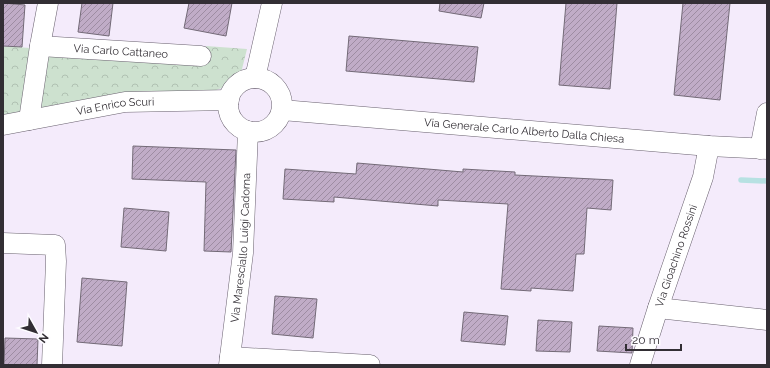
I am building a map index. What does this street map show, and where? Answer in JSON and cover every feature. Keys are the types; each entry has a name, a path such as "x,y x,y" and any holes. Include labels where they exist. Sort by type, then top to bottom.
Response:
{"street":[{"path":"29,120 48,3"},
{"path":"255,78 272,3"},
{"name":"Via Carlo Cattaneo","path":"40,46 201,56"},
{"path":"255,78 260,78 269,82 278,90 282,101 282,110 279,118 267,129 258,132 248,131 237,125 230,115 229,109 231,92 237,85 246,80 255,78"},
{"name":"Via Enrico Scuri","path":"3,125 125,102 229,100"},
{"name":"Via Generale Carlo Alberto Dalla Chiesa","path":"282,110 709,146 763,149"},
{"path":"763,149 767,113"},
{"name":"Via Maresciallo Luigi Cadorna","path":"229,361 243,253 248,131"},
{"name":"Via Gioachino Rossini","path":"640,365 703,177 709,146"},
{"path":"3,243 55,245 56,261 52,365"},
{"path":"658,308 767,320"},
{"path":"229,361 370,365"}],"green space":[{"path":"3,46 204,63 206,46 247,49 241,73 225,87 204,94 3,119"}],"building":[{"path":"3,3 25,5 22,47 3,46"},
{"path":"82,3 113,3 109,36 78,32"},
{"path":"189,3 232,3 226,36 184,28"},
{"path":"440,3 484,3 481,18 439,11"},
{"path":"566,3 617,3 610,89 559,85"},
{"path":"683,3 730,3 720,100 674,95"},
{"path":"349,36 478,47 474,82 346,71"},
{"path":"133,146 236,150 231,252 204,251 206,182 132,179"},
{"path":"357,163 463,172 463,169 515,172 515,175 613,180 611,210 587,208 584,254 576,254 573,291 531,288 531,291 501,289 508,204 438,200 438,206 334,197 334,202 283,199 285,169 356,174"},
{"path":"124,208 169,212 166,251 121,247"},
{"path":"82,278 127,282 122,346 77,342"},
{"path":"275,296 317,299 313,338 272,334"},
{"path":"464,312 508,316 505,345 461,341"},
{"path":"538,320 572,322 570,352 536,351"},
{"path":"599,326 633,328 632,353 597,351"},
{"path":"5,338 38,339 37,365 4,365"}],"waterway":[{"path":"741,180 767,181"}]}
